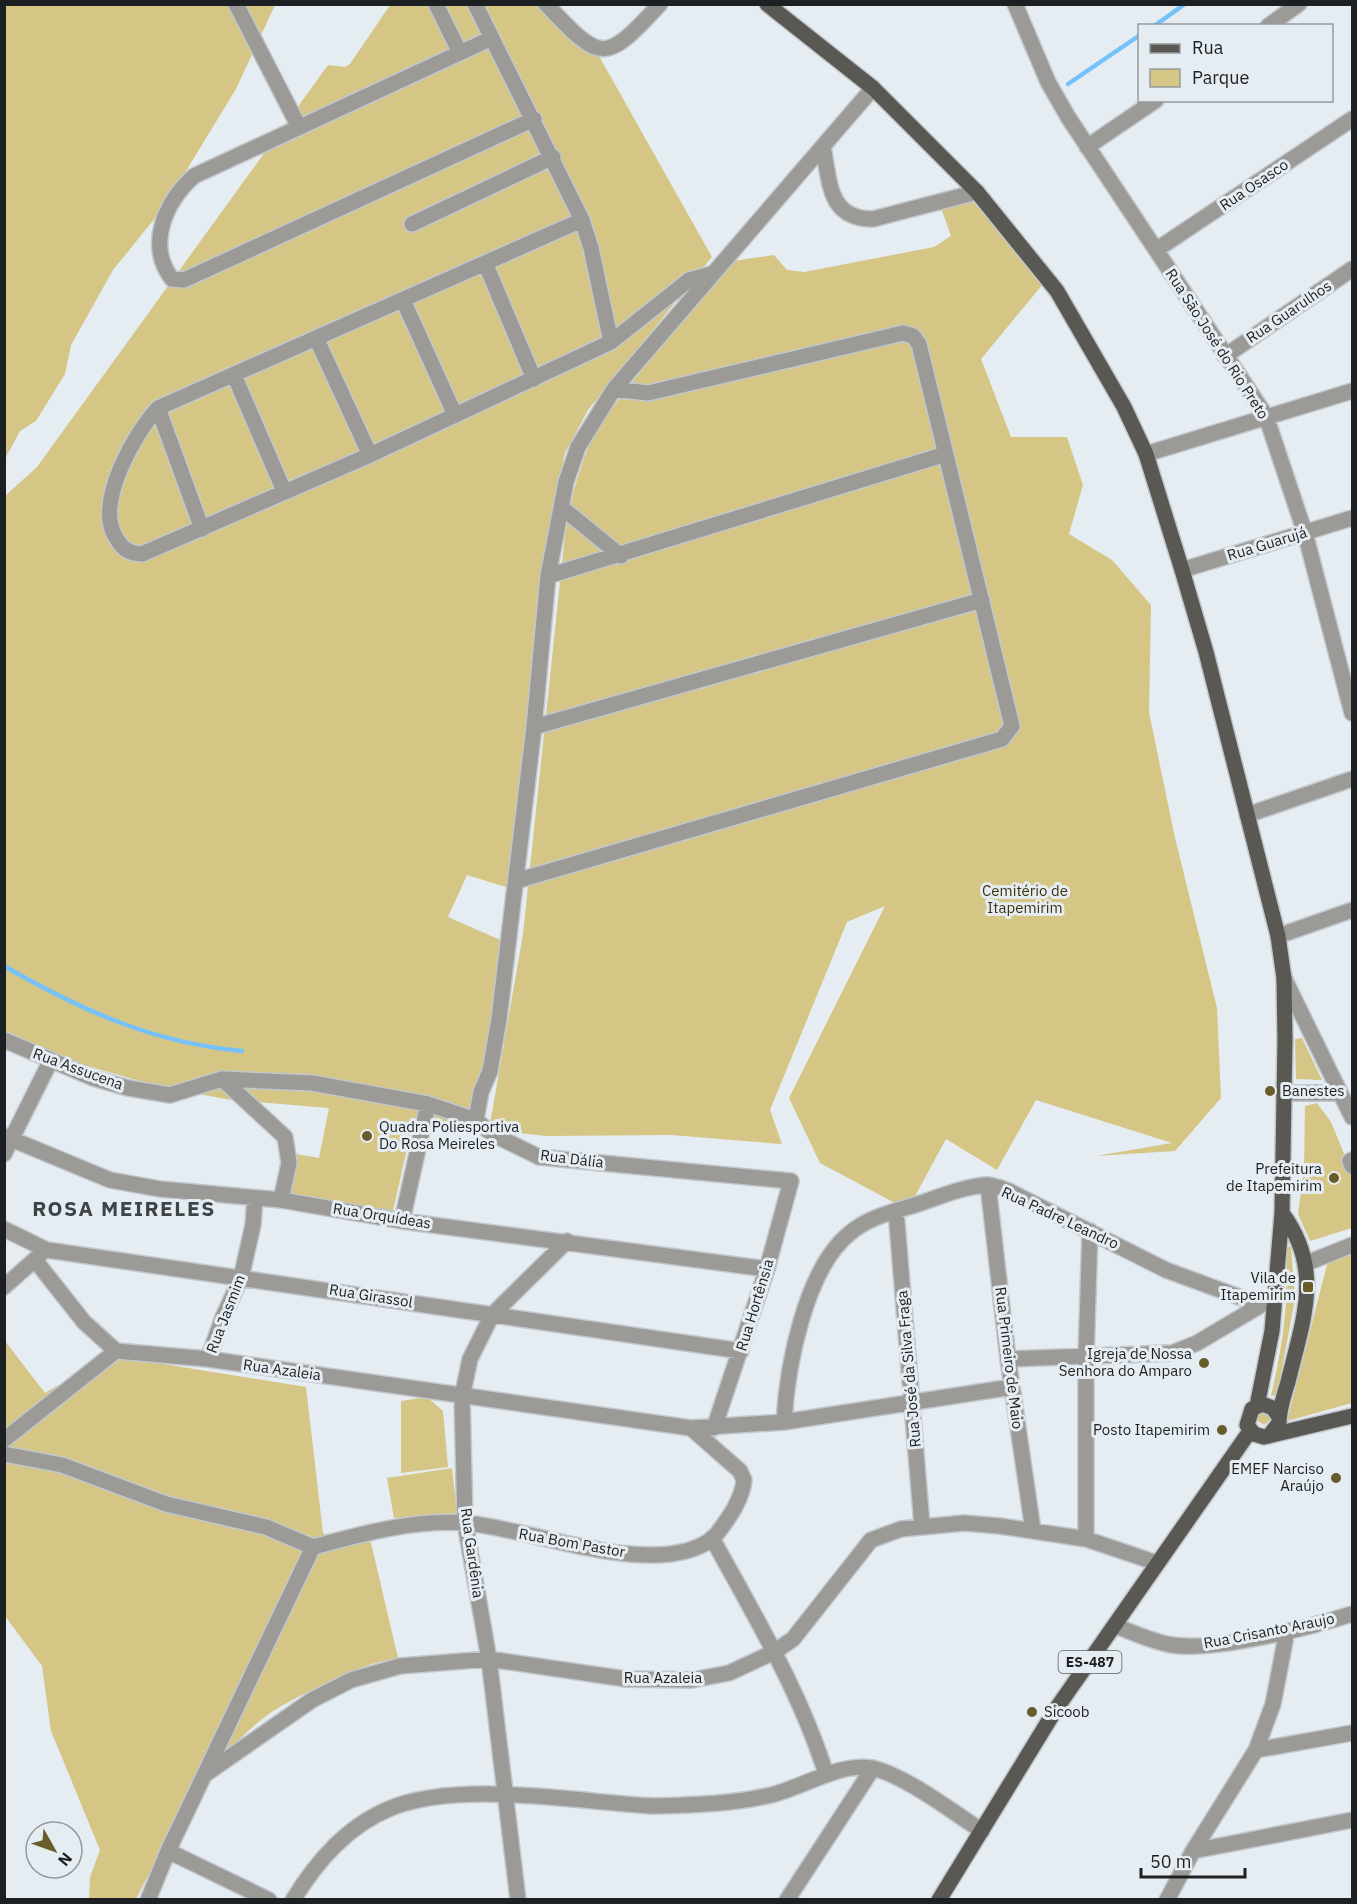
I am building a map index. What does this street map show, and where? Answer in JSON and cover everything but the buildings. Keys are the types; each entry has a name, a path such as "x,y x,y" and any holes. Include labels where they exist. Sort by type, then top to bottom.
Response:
{"main road":[{"path":"767,4 873,88 976,192 1057,291 1124,407 1146,454 1182,570 1247,814 1278,936 1284,978 1282,1213 1270,1339 1257,1406 1273,1408 1279,1418"},
{"path":"1269,1436 1277,1428 1308,1287 1301,1243 1282,1213"},
{"name":"ES-487","path":"939,1899 1056,1709 1250,1431 1247,1425 1248,1414 1257,1406"},
{"path":"1250,1431 1259,1437 1269,1436 1353,1416"}],"street":[{"path":"236,4 299,128"},
{"path":"436,4 460,53"},
{"path":"475,4 553,157 582,220 591,248 611,342"},
{"path":"546,4 581,41 594,48 609,49 624,42 660,4"},
{"name":"Rua São José do Rio Preto","path":"1016,4 1048,82 1087,147 1266,416 1305,533 1353,713"},
{"path":"1271,24 1299,4"},
{"path":"492,38 194,176 181,188 161,227 158,242 160,255 172,279 184,280 534,119"},
{"path":"476,1120 495,1040 534,727 548,576 566,482 578,447 614,389 873,88"},
{"path":"1087,147 1153,102"},
{"name":"Rua Osasco","path":"1156,250 1353,119"},
{"path":"823,147 833,197 847,214 858,219 873,219 976,192"},
{"path":"412,224 553,157"},
{"path":"582,220 317,340 158,408 139,433 115,481 108,513 112,530 125,550 142,554 202,529 534,379 611,342 689,280 711,274"},
{"path":"486,265 534,379"},
{"name":"Rua Guarulhos","path":"1225,356 1353,269"},
{"path":"403,300 455,415"},
{"path":"516,881 1002,739 1009,734 1012,726 920,344 913,336 903,333 648,393 614,389"},
{"path":"317,340 370,455"},
{"path":"234,375 284,490"},
{"path":"1146,454 1266,416 1353,392"},
{"path":"158,408 202,529"},
{"path":"548,576 621,556 946,454"},
{"path":"561,507 621,556"},
{"name":"Rua Guarujá","path":"1182,570 1353,518"},
{"path":"534,727 982,600"},
{"path":"1247,814 1353,779"},
{"path":"1278,936 1353,910"},
{"path":"1284,978 1353,1118"},
{"name":"Rua Assucena","path":"4,1040 50,1062 93,1078 170,1095 222,1079"},
{"path":"4,1154 8,1138 50,1062"},
{"path":"222,1079 285,1137 289,1163 281,1200"},
{"name":"Rua Dália","path":"222,1079 312,1083 428,1104 476,1120 492,1134 539,1157 791,1181"},
{"path":"1283,1093 1340,1093"},
{"path":"402,1221 428,1104"},
{"name":"Rua Orquídeas","path":"8,1138 110,1180 160,1189 281,1200 402,1221 767,1269"},
{"name":"Rua Hortênsia","path":"714,1428 767,1269 791,1181"},
{"name":"Rua Padre Leandro","path":"784,1422 791,1367 818,1273 828,1257 850,1233 869,1220 947,1194 988,1185 1034,1202 1166,1270 1261,1305"},
{"name":"Rua Primeiro de Maio","path":"988,1185 1008,1359 1033,1530"},
{"name":"Rua Jasmim","path":"208,1359 223,1317 241,1278 254,1225 255,1198"},
{"name":"Rua José da Silva Fraga","path":"896,1212 922,1526"},
{"name":"Rua Girassol","path":"4,1229 41,1255 241,1278 741,1351"},
{"path":"1086,1539 1086,1357 1090,1231"},
{"name":"Rua Gardênia","path":"518,1899 489,1659 465,1523 462,1397 470,1359 492,1315 567,1241"},
{"path":"1306,1263 1353,1245"},
{"path":"4,1287 41,1255 84,1322 116,1351 4,1440"},
{"path":"1008,1359 1172,1353 1197,1343 1275,1296"},
{"name":"Rua Azaleia","path":"116,1351 208,1359 691,1428 784,1422"},
{"path":"784,1422 1012,1387"},
{"path":"691,1428 740,1471 744,1480 733,1512 712,1539 774,1652 804,1713 825,1774"},
{"path":"4,1454 62,1465 166,1504 266,1527 313,1547 168,1851 148,1899"},
{"name":"Rua Bom Pastor","path":"313,1547 355,1535 408,1526 465,1523 643,1556 693,1547 712,1539"},
{"name":"Rua Azaleia","path":"207,1773 264,1732 351,1680 400,1666 489,1659 626,1679 692,1680 729,1673 774,1652 801,1631 871,1540 888,1533 922,1526 964,1523 1033,1530 1086,1539 1157,1563"},
{"name":"Rua Crisanto Araujo","path":"1116,1626 1148,1639 1188,1647 1352,1618"},
{"path":"1167,1899 1193,1851 1256,1750 1273,1704 1287,1631"},
{"path":"1256,1750 1353,1733"},
{"path":"293,1899 311,1871 331,1848 353,1831 391,1809 425,1799 460,1794 623,1805 683,1805 770,1795 802,1786 825,1774 873,1768 902,1780 982,1831"},
{"path":"787,1899 873,1768"},
{"path":"1193,1851 1353,1820"},
{"path":"168,1851 269,1899"}],"green space":[{"path":"5,5 275,5 236,89 164,207 113,270 71,345 65,374 36,421 20,431 5,459"},
{"path":"390,5 536,5 577,44 599,56 712,257 588,410 565,453 554,506 509,888 467,875 448,917 505,942 485,1060 468,1120 462,1127 413,1122 393,1211 290,1193 296,1154 319,1158 329,1108 232,1100 164,1088 70,1061 5,1031 5,496 37,467 328,65 345,67 350,64"},
{"name":"Cemitério de Itapemirim","path":"978,200 1043,284 981,359 1011,437 1067,437 1083,485 1069,534 1112,560 1151,605 1149,712 1175,838 1217,1008 1221,1098 1175,1151 1096,1156 1172,1143 1036,1100 997,1170 946,1139 914,1198 897,1204 820,1163 789,1098 885,906 847,922 770,1110 782,1144 671,1135 547,1136 489,1130 523,934 565,534 574,489 596,429 669,335 732,261 774,255 787,270 804,272 934,247 951,236 940,205"},
{"path":"1302,1038 1322,1080 1296,1079 1295,1039"},
{"path":"1317,1103 1331,1122 1352,1173 1352,1228 1310,1241 1298,1214 1304,1170 1305,1106"},
{"path":"1291,1246 1295,1299 1277,1395 1271,1396 1284,1323 1287,1287 1286,1248"},
{"path":"1352,1249 1352,1403 1287,1421 1329,1257"},
{"path":"5,1341 45,1393 96,1363 114,1356 306,1387 323,1533 329,1537 367,1526 398,1658 360,1668 300,1696 268,1715 241,1738 205,1780 190,1803 136,1899 89,1899 90,1877 100,1850 51,1731 42,1666 5,1616"},
{"path":"427,1397 443,1411 448,1467 401,1473 401,1401"},
{"path":"1263,1407 1272,1418 1264,1425 1255,1419"},
{"path":"452,1468 457,1513 394,1518 387,1478"}],"waterway":[{"path":"1157,24 1185,4"},
{"path":"1068,84 1138,36"},
{"path":"4,966 61,997 118,1022 178,1041 242,1051"}],"place":[{"name":"Banestes","path":"1270,1091"},
{"name":"Quadra Poliesportiva Do Rosa Meireles","path":"367,1136"},
{"name":"Prefeitura de Itapemirim","path":"1334,1178"},
{"name":"Vila de Itapemirim","path":"1308,1287"},
{"name":"Igreja de Nossa Senhora do Amparo","path":"1204,1363"},
{"name":"Posto Itapemirim","path":"1222,1430"},
{"name":"EMEF Narciso Araújo","path":"1336,1478"},
{"name":"Sicoob","path":"1032,1712"}],"district":[{"name":"ROSA MEIRELES","path":"124,1209"}]}
